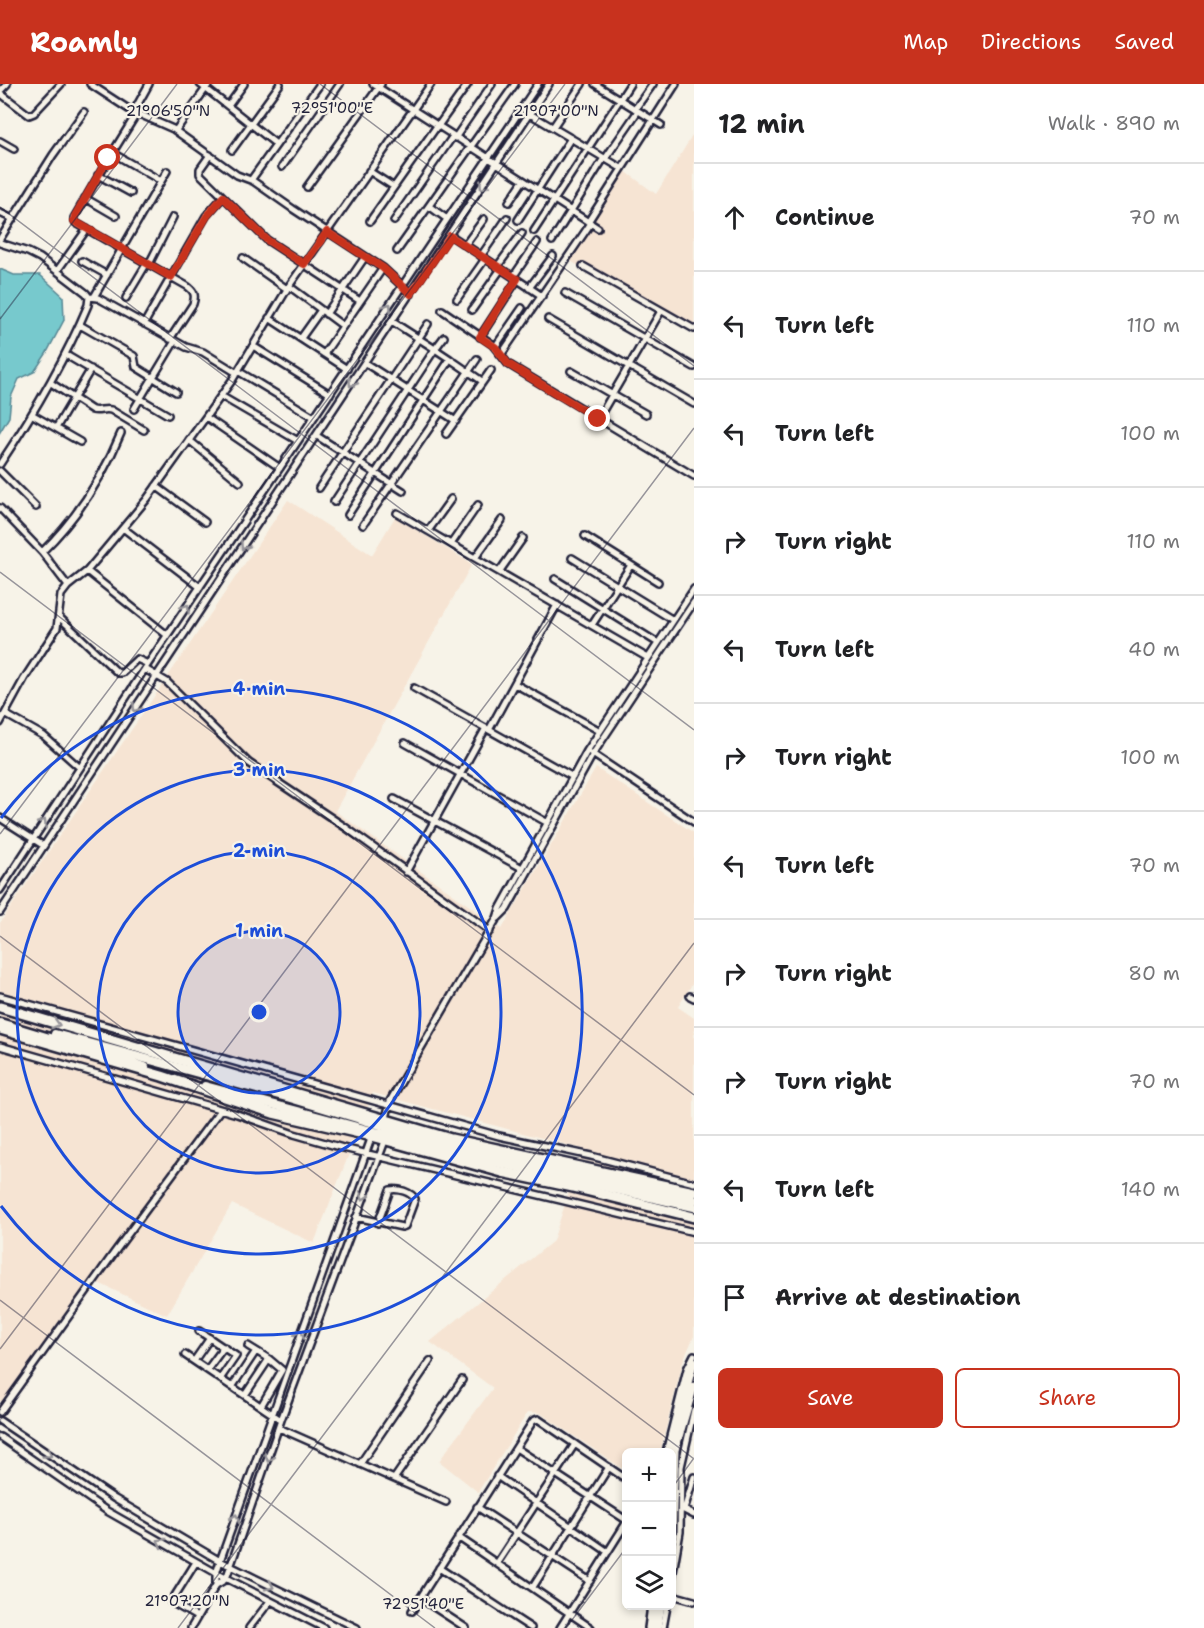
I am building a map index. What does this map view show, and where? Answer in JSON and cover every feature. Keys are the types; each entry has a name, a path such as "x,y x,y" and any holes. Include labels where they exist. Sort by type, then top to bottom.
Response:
{"highway":[{"path":"0,1007 451,1139 694,1192"},
{"path":"0,1029 162,1076 273,1113 372,1136 502,1172 694,1217"}],"main road":[{"path":"0,1017 290,1098 447,1145 694,1200"},
{"path":"0,1023 300,1113 446,1151 694,1207"}],"street":[{"path":"7,84 1,95 26,114 31,114 61,84"},
{"path":"90,84 136,112 176,130 237,175 251,180 383,268 411,294"},
{"path":"134,409 195,299 194,292 76,223 74,218 150,84"},
{"path":"200,84 207,86 276,144"},
{"path":"228,106 244,84"},
{"path":"231,150 280,84"},
{"path":"282,167 340,84"},
{"path":"0,723 24,679 57,628 60,618 60,602 68,586 87,571 123,528 206,417 237,372 288,287 431,84"},
{"path":"370,221 468,84"},
{"path":"394,220 492,84"},
{"path":"397,251 515,84"},
{"path":"0,890 167,635 538,84"},
{"path":"0,912 549,84"},
{"path":"553,127 582,84"},
{"path":"595,84 603,86 661,125"},
{"path":"534,231 630,84"},
{"path":"552,241 653,84"},
{"path":"501,355 542,296 675,84"},
{"path":"251,180 318,85"},
{"path":"307,187 378,85 412,110 598,228"},
{"path":"176,130 207,86"},
{"path":"84,112 53,155 0,241 28,252 92,297 186,347 203,352 314,417"},
{"path":"530,114 621,168"},
{"path":"518,220 571,138"},
{"path":"0,141 14,149"},
{"path":"110,156 116,155 161,181"},
{"path":"210,156 200,172 267,240 360,301"},
{"path":"0,464 33,415 66,355 92,297 166,171"},
{"path":"369,171 394,187"},
{"path":"98,175 131,194"},
{"path":"509,201 523,181"},
{"path":"144,324 207,216 223,197"},
{"path":"85,198 116,216"},
{"path":"429,206 447,219"},
{"path":"0,213 13,219"},
{"path":"126,298 148,264 173,217"},
{"path":"457,299 507,218"},
{"path":"465,245 484,219"},
{"path":"57,271 87,229"},
{"path":"472,310 522,233"},
{"path":"450,236 542,296"},
{"path":"480,337 537,242"},
{"path":"529,288 553,256"},
{"path":"300,339 343,290 365,257"},
{"path":"243,258 343,326"},
{"path":"82,261 107,275"},
{"path":"583,266 694,330"},
{"path":"324,354 383,268"},
{"path":"565,293 694,367"},
{"path":"495,347 522,308"},
{"path":"442,310 495,347 508,364 694,476"},
{"path":"598,419 661,311"},
{"path":"270,318 347,369"},
{"path":"548,319 694,404"},
{"path":"393,322 482,381"},
{"path":"318,488 428,324"},
{"path":"80,325 134,356 135,366 176,392"},
{"path":"334,502 444,337"},
{"path":"253,346 330,394"},
{"path":"361,348 371,355"},
{"path":"66,355 168,415"},
{"path":"348,515 450,359"},
{"path":"363,525 477,359"},
{"path":"366,363 456,421"},
{"path":"56,428 91,369"},
{"path":"446,434 490,370"},
{"path":"571,371 646,414"},
{"path":"51,383 96,411 111,410 144,430"},
{"path":"221,396 298,441"},
{"path":"33,415 80,442"},
{"path":"206,417 280,468"},
{"path":"42,552 62,532 90,491 112,456 121,434"},
{"path":"317,436 403,490"},
{"path":"189,440 240,482"},
{"path":"0,471 36,507"},
{"path":"156,486 205,522"},
{"path":"428,531 451,499"},
{"path":"451,544 478,505"},
{"path":"0,508 42,552 68,586"},
{"path":"397,513 648,658"},
{"path":"475,558 502,520"},
{"path":"123,528 200,587"},
{"path":"585,536 658,582"},
{"path":"499,572 523,538"},
{"path":"572,558 673,620"},
{"path":"592,625 631,565"},
{"path":"87,571 167,635"},
{"path":"555,579 658,643"},
{"path":"497,918 507,909 600,731 694,589"},
{"path":"386,1119 389,1105 490,931 573,777 694,602"},
{"path":"406,872 557,606"},
{"path":"60,618 118,673 122,673 137,659 167,682 249,763 345,827 490,931"},
{"path":"514,684 600,731"},
{"path":"414,688 573,777"},
{"path":"5,714 44,736 80,768"},
{"path":"405,743 548,823"},
{"path":"590,753 694,822"},
{"path":"394,799 522,868"},
{"path":"0,818 44,846"},
{"path":"0,996 509,1138 591,1156 694,1183"},
{"path":"0,1046 365,1154 694,1232"},
{"path":"0,1412 220,1110"},
{"path":"216,1585 216,1574 220,1561 372,1136"},
{"path":"190,1628 216,1585 226,1579 281,1420 385,1141"},
{"path":"356,1217 378,1222 402,1227 405,1226 415,1199 414,1196 411,1193 390,1190 378,1222"},
{"path":"321,1277 332,1281"},
{"path":"199,1330 236,1356 220,1378"},
{"path":"194,1361 210,1338"},
{"path":"248,1346 282,1370 261,1406"},
{"path":"207,1370 224,1347"},
{"path":"232,1387 256,1351"},
{"path":"671,1448 687,1369 694,1354"},
{"path":"185,1355 281,1420"},
{"path":"245,1395 269,1359"},
{"path":"360,1464 430,1361"},
{"path":"671,1448 694,1361"},
{"path":"394,1479 462,1380"},
{"path":"671,1448 694,1386"},
{"path":"676,1556 682,1509 681,1467 694,1410"},
{"path":"412,1611 533,1421 538,1419 622,1476"},
{"path":"0,1421 115,1499 220,1561 357,1628"},
{"path":"279,1428 446,1502"},
{"path":"0,1437 107,1511 216,1574 324,1628"},
{"path":"497,1563 575,1444"},
{"path":"516,1448 622,1518"},
{"path":"533,1587 609,1467"},
{"path":"497,1476 608,1552"},
{"path":"682,1509 694,1477"},
{"path":"477,1508 590,1581"},
{"path":"682,1509 693,1513"},
{"path":"138,1529 145,1517"},
{"path":"560,1628 622,1530"},
{"path":"458,1537 591,1628"},
{"path":"196,1562 171,1602 197,1617"},
{"path":"439,1568 531,1628"},
{"path":"676,1596 694,1601"},
{"path":"420,1598 466,1628"},
{"path":"249,1628 270,1601"},
{"path":"650,1628 652,1610"},
{"path":"657,1628 660,1610"},
{"path":"663,1628 666,1610"}],"shaded area":[{"path":"694,133 694,333 567,259 621,168 656,194"},
{"path":"288,500 372,555 395,517 472,564 335,811 502,929 596,768 694,833 694,981 678,1007 694,1018 694,1336 683,1361 661,1448 622,1448 622,1468 540,1413 528,1412 478,1492 439,1461 493,1388 430,1342 553,1241 583,1149 373,1093 314,1243 232,1204 167,1315 92,1280 5,1404 0,1401 0,923"}],"water":[{"path":"0,269 14,275 40,275 63,296 64,320 34,372 19,379 11,397 9,417 0,432"}],"route":[{"path":"108,158 74,221 171,277 207,216 223,197 267,240 304,264 327,232 383,268 411,294 450,236 517,279 480,337 495,347 505,362 598,419"}]}
